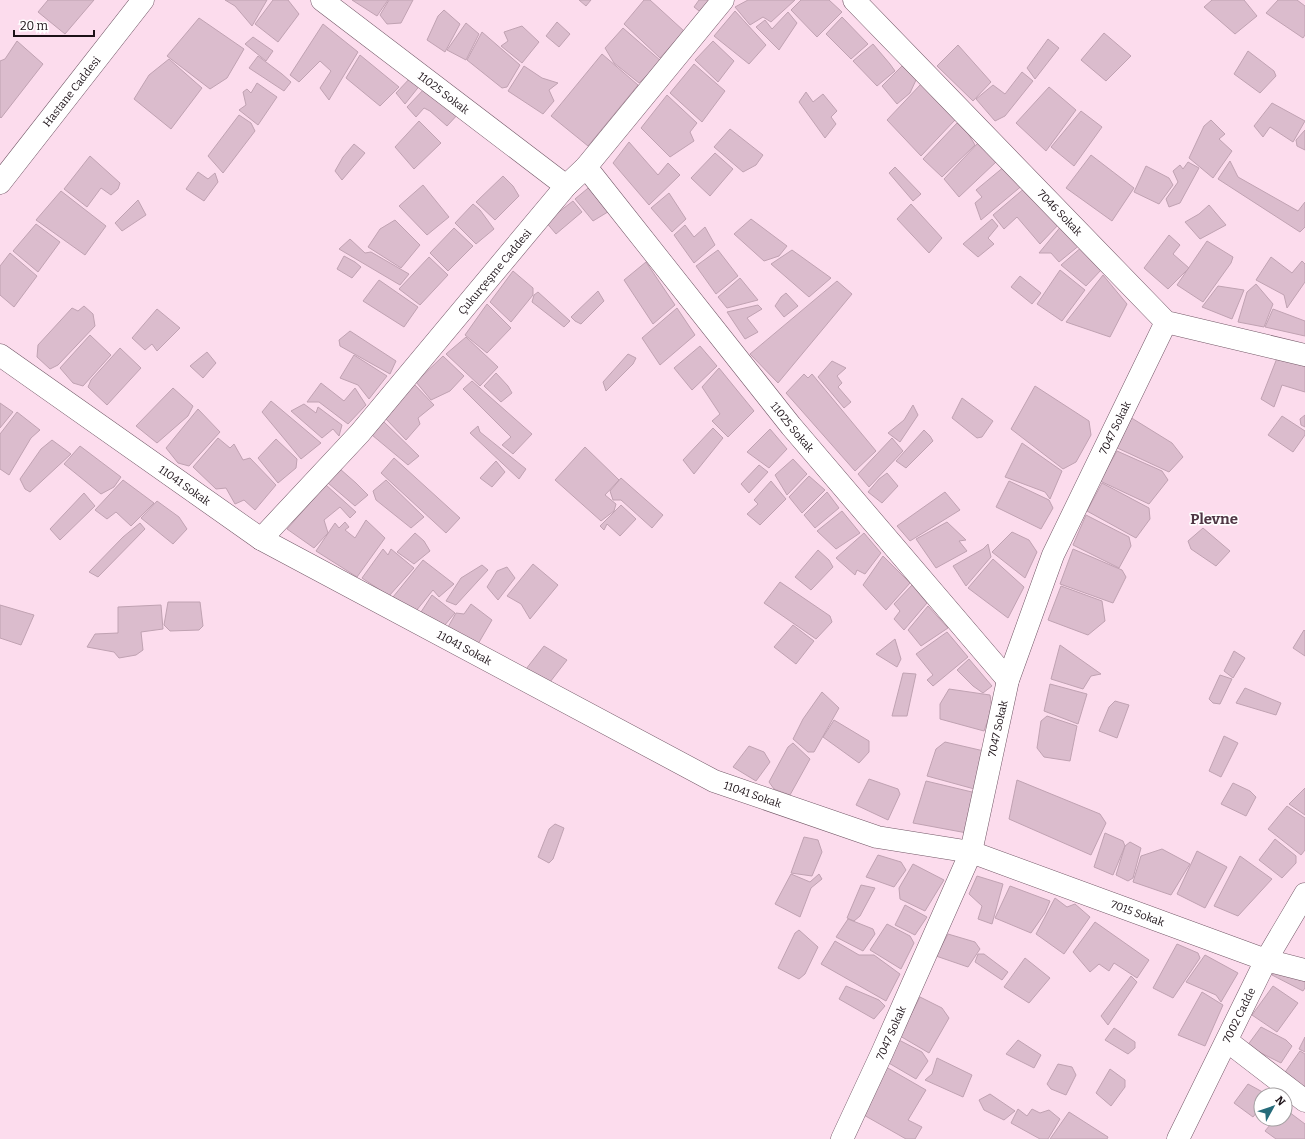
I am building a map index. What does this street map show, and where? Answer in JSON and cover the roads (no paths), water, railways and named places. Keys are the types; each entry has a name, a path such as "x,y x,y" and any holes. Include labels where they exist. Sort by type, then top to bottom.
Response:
{"street":[{"name":"Hastane Caddesi","path":"0,183 143,0"},
{"name":"11025 Sokak","path":"322,0 566,186"},
{"name":"Çukurçeşme Caddesi","path":"261,539 360,433 566,186 586,167 723,0"},
{"name":"7046 Sokak","path":"854,0 1166,322"},
{"name":"11025 Sokak","path":"586,167 791,426 1008,680"},
{"path":"1166,322 1305,355"},
{"name":"7047 Sokak","path":"842,1139 882,1053 971,852 1008,680 1053,555 1166,322"},
{"name":"11041 Sokak","path":"0,355 261,539 714,781 876,837 971,852"},
{"name":"7015 Sokak","path":"971,852 1266,960 1305,970"},
{"name":"7002 Cadde","path":"1178,1139 1266,960 1305,894"},
{"path":"1227,1041 1305,1101"}],"district":[{"name":"Plevne","path":"1214,519"}]}
